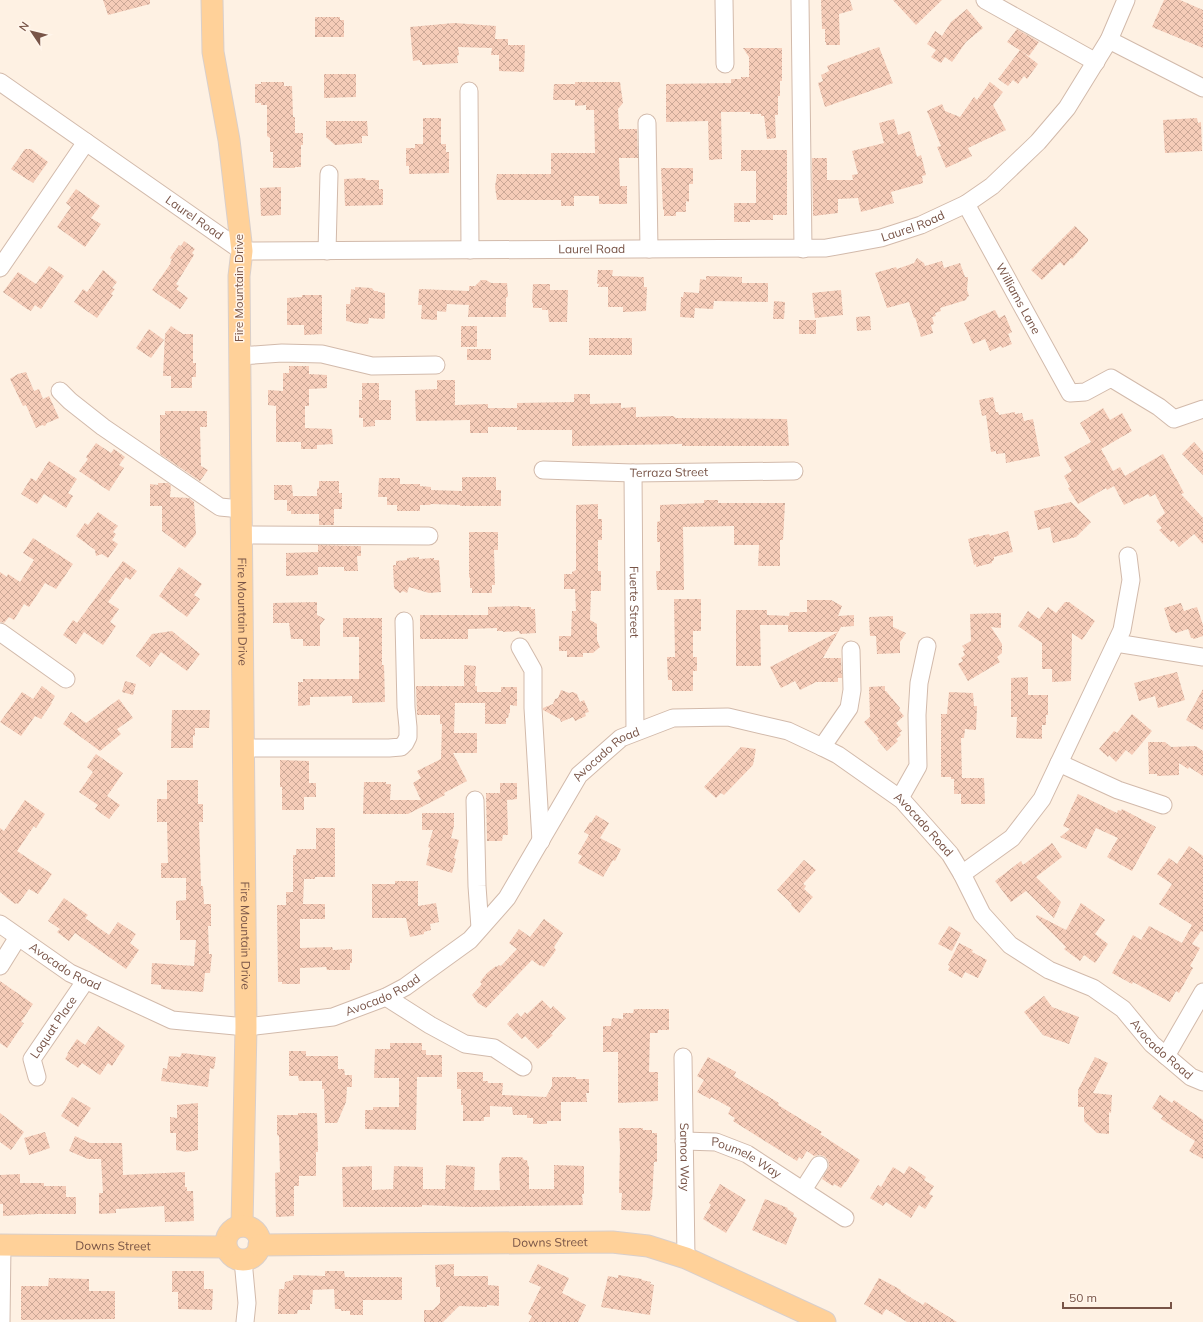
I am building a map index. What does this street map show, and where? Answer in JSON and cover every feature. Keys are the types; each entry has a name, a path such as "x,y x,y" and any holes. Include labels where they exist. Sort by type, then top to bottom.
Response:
{"main road":[{"name":"Fire Mountain Drive","path":"212,0 213,52 229,140 242,251 239,276 246,1027 242,1226"},
{"path":"242,1226 253,1229 257,1234 259,1245 254,1255 243,1260 232,1256 228,1252 226,1241 231,1231 242,1226"},
{"name":"Downs Street","path":"259,1245 612,1242 648,1246 686,1258 825,1322"},
{"name":"Downs Street","path":"1,1246 226,1247"}],"street":[{"path":"724,0 725,64"},
{"path":"800,0 803,249"},
{"path":"986,0 1096,62"},
{"name":"Laurel Road","path":"0,82 242,251 826,248 881,238 921,225 966,204 992,186 1038,142 1067,108 1109,40 1126,0"},
{"path":"1109,40 1203,88"},
{"path":"469,91 470,250"},
{"path":"647,123 649,250"},
{"path":"0,268 86,142"},
{"path":"327,251 329,174"},
{"name":"Williams Lane","path":"966,204 1070,393 1085,392 1111,378 1158,407 1174,419 1203,409"},
{"path":"240,356 282,353 322,354 372,366 436,365"},
{"path":"60,391 102,427 220,508 241,509"},
{"name":"Terraza Street","path":"543,470 633,473 794,472"},
{"name":"Fuerte Street","path":"633,473 636,732"},
{"path":"242,535 429,536"},
{"path":"962,874 1012,838 1042,799 1122,630 1130,584 1128,556"},
{"path":"243,748 401,747 408,737 404,621"},
{"path":"0,632 66,679"},
{"path":"1116,643 1203,657"},
{"path":"900,798 918,766 917,715 919,683 927,646"},
{"path":"520,647 533,670 533,708 541,841"},
{"path":"822,747 849,708 852,690 851,650"},
{"name":"Avocado Road","path":"0,924 70,973 172,1020 246,1027 333,1017 386,997 406,986 470,940 507,898 579,775 621,738 672,718 728,717 788,731 822,747 838,755 900,798 950,854 982,914 1010,945 1049,970 1093,988 1123,1009 1152,1044 1191,1077 1203,1082"},
{"path":"1059,764 1118,790 1163,805"},
{"path":"475,800 476,878 480,928"},
{"path":"0,966 18,936"},
{"name":"Loquat Place","path":"37,1077 32,1059 86,980"},
{"path":"1166,1056 1203,992"},
{"path":"386,997 430,1025 465,1044 494,1048 523,1067"},
{"name":"Samoa Way","path":"683,1057 686,1258"},
{"name":"Poumele Way","path":"684,1141 716,1142 747,1154 845,1218"},
{"path":"803,1190 819,1165"},
{"path":"1,1246 1,1322"},
{"path":"243,1260 248,1303 245,1322"}],"building":[{"path":"103,0 150,0 150,4 108,15"},
{"path":"821,0 850,0 853,10 839,14 840,45 826,45 825,29 822,29"},
{"path":"893,0 942,0 916,25"},
{"path":"1164,0 1180,0 1203,10 1203,48 1152,27"},
{"path":"967,9 983,28 966,42 952,62 945,57 941,63 931,57 936,50 927,44 935,31 942,36 951,22"},
{"path":"315,17 340,17 340,20 344,20 344,37 315,37"},
{"path":"454,23 496,26 495,39 508,39 508,45 525,45 524,72 499,71 499,55 491,55 492,48 458,47 458,63 422,65 420,60 413,61 410,27"},
{"path":"1017,29 1039,42 1029,56 1007,42"},
{"path":"879,47 893,83 825,107 818,83 823,81 821,75 829,71 827,66"},
{"path":"743,48 782,48 782,81 780,81 780,96 778,96 778,115 775,115 776,138 767,139 764,116 761,116 761,114 750,114 750,112 721,112 722,159 709,160 708,121 666,122 666,84 731,83 731,79 749,77 749,57"},
{"path":"1020,50 1038,64 1027,79 1024,76 1018,84 1013,80 1008,86 998,79"},
{"path":"324,74 356,74 356,97 324,98"},
{"path":"261,82 284,82 284,86 292,86 295,133 303,133 303,145 301,145 301,167 273,168 273,152 270,152 270,138 267,136 267,105 255,103 255,84 261,84"},
{"path":"575,82 620,82 623,103 618,109 619,129 637,129 638,158 619,158 620,186 627,186 627,204 599,204 599,196 574,196 574,206 561,206 561,200 497,200 495,187 497,174 551,174 551,153 595,153 594,110 586,110 586,105 575,106 575,100 553,100 554,84 575,84"},
{"path":"990,82 1003,92 993,105 1006,130 968,148 972,156 946,168 937,147 941,146 927,111 942,104 945,111 960,117 974,97 977,100"},
{"path":"423,118 441,118 441,144 446,144 446,152 449,152 449,173 409,174 409,166 406,166 406,148 415,148 415,144 423,144"},
{"path":"1197,118 1198,123 1201,122 1202,151 1165,153 1163,120"},
{"path":"894,119 898,135 910,131 917,157 921,155 926,175 922,176 923,183 891,192 894,203 861,212 858,198 838,199 838,213 813,216 812,158 827,158 827,180 853,180 852,175 858,174 852,151 884,143 879,123"},
{"path":"326,121 367,121 368,136 362,136 362,143 335,145 326,137"},
{"path":"25,149 31,149 48,162 33,183 11,169"},
{"path":"741,150 787,150 787,215 773,215 773,220 734,222 734,203 756,203 756,171 741,171"},
{"path":"661,168 693,168 693,184 689,184 689,202 686,201 686,212 676,212 676,216 664,216"},
{"path":"365,178 366,180 379,180 379,189 383,189 383,205 345,206 344,179"},
{"path":"281,187 281,215 261,216 260,188"},
{"path":"76,189 100,206 91,218 101,224 85,247 57,227 71,207 66,203"},
{"path":"1075,226 1088,239 1088,241 1064,266 1060,262 1042,280 1031,270"},
{"path":"184,241 195,249 192,253 194,255 176,284 179,286 176,289 188,298 180,309 152,290 171,263 172,259 170,258 179,245 181,246"},
{"path":"917,258 924,263 925,266 942,261 944,268 960,263 965,277 968,277 967,290 969,296 966,300 940,308 941,311 935,313 936,316 932,317 934,324 931,325 933,333 921,337 909,302 887,308 875,273 896,267 897,269 914,263"},
{"path":"49,266 64,276 41,309 35,305 31,311 3,292 18,272 36,284"},
{"path":"103,270 117,282 112,288 115,289 111,294 113,295 97,318 74,302 83,289 87,292"},
{"path":"598,270 613,270 612,276 644,277 644,287 647,287 646,311 623,312 623,307 608,307 608,287 598,287"},
{"path":"706,276 742,277 742,283 768,283 768,302 714,301 713,309 695,308 694,318 680,317 681,297 683,297 684,292 699,293 700,279 706,280"},
{"path":"481,280 486,280 491,283 507,283 508,296 506,298 506,317 468,317 469,305 447,304 446,312 437,311 437,320 421,319 422,305 418,305 419,289 469,291 469,286 475,286"},
{"path":"533,284 550,284 550,290 568,290 567,322 549,322 548,310 533,308"},
{"path":"355,287 372,288 374,291 385,293 385,318 369,318 368,324 346,321 346,304 350,304 351,289 355,290"},
{"path":"841,290 843,315 815,318 812,293"},
{"path":"302,295 322,295 322,334 304,335 304,325 287,325 287,298 302,297"},
{"path":"774,301 785,302 784,319 773,319"},
{"path":"995,310 999,318 1005,315 1012,332 1008,334 1012,344 1002,348 1001,346 990,351 985,339 973,344 964,323"},
{"path":"870,316 871,330 857,331 856,317"},
{"path":"799,320 816,320 816,334 799,334"},
{"path":"171,326 183,334 193,334 193,363 196,363 196,377 192,377 192,388 171,388 171,376 163,376 165,334"},
{"path":"461,326 477,326 477,347 461,347"},
{"path":"149,329 164,340 151,358 136,348"},
{"path":"589,338 632,338 632,355 589,355"},
{"path":"467,349 491,349 491,360 467,360"},
{"path":"289,366 309,366 309,374 327,375 327,388 309,389 309,406 305,406 305,428 332,429 333,444 317,445 317,449 301,449 301,442 276,442 276,406 268,405 268,390 283,391 283,373 289,373"},
{"path":"26,372 34,391 39,389 43,399 49,396 59,418 47,423 45,426 42,425 36,428 26,405 23,406 10,379 18,374"},
{"path":"437,380 455,380 455,405 488,404 488,408 517,408 517,403 574,402 574,394 590,394 590,404 621,403 621,408 636,407 636,417 673,416 676,418 787,419 789,446 682,446 682,444 572,446 572,430 517,430 517,427 488,427 488,433 470,433 470,420 416,421 415,390 437,389"},
{"path":"362,383 379,383 379,400 391,400 391,420 375,420 375,426 363,427 363,418 359,418 359,400 362,400"},
{"path":"993,397 996,412 998,412 999,415 1015,412 1015,414 1022,413 1024,421 1033,419 1040,456 1006,463 1005,453 996,454 996,451 991,452 986,415 982,416 979,400"},
{"path":"1103,408 1110,420 1122,413 1132,431 1101,449 1113,471 1120,467 1125,476 1163,454 1184,493 1181,494 1203,518 1203,544 1194,534 1179,547 1173,540 1171,542 1159,530 1162,528 1156,521 1165,513 1155,494 1150,497 1148,494 1124,505 1114,486 1107,490 1106,488 1078,504 1068,488 1070,487 1064,476 1072,471 1064,457 1091,442 1080,423"},
{"path":"165,411 207,411 207,427 200,427 201,466 208,470 200,481 160,454 160,415 165,415"},
{"path":"1194,442 1203,452 1203,475 1182,454"},
{"path":"96,443 111,453 114,449 125,457 119,465 124,468 109,491 79,471 88,459 86,457"},
{"path":"49,461 77,479 68,493 73,496 66,508 44,494 37,504 21,494 31,478 36,481"},
{"path":"462,477 496,477 496,490 501,490 501,506 431,504 420,505 420,511 397,511 397,505 387,505 387,497 378,497 379,478 400,478 400,484 420,484 420,486 431,487 431,490 462,491"},
{"path":"319,481 339,481 339,493 342,493 342,509 334,509 334,525 319,525 319,514 291,514 291,511 287,511 287,500 274,500 274,485 292,485 293,496 317,496"},
{"path":"158,483 168,483 171,486 170,497 189,498 194,502 196,534 185,548 162,531 162,506 150,506 150,484 158,485"},
{"path":"704,500 718,500 718,503 785,503 783,540 780,540 780,566 758,566 759,545 734,545 734,526 683,527 684,590 657,590 656,571 660,571 660,542 657,542 657,522 660,521 660,505 704,503"},
{"path":"1071,502 1091,522 1076,537 1053,543 1050,527 1038,530 1034,511"},
{"path":"598,504 598,519 602,519 602,540 598,540 598,571 601,571 601,591 591,591 590,620 597,624 597,640 600,647 593,653 583,653 583,657 567,657 567,651 559,651 559,636 571,636 572,611 576,611 575,589 564,589 564,574 572,574 572,572 576,570 576,505"},
{"path":"98,512 118,526 113,532 116,534 112,540 118,544 108,558 102,554 96,556 95,550 76,536 85,523 88,525"},
{"path":"1008,531 1013,552 994,557 992,563 976,567 976,564 974,565 968,539 989,534 990,536"},
{"path":"469,532 498,532 498,550 494,550 495,585 492,585 492,593 472,593 472,588 470,588"},
{"path":"33,538 73,564 56,589 45,583 29,607 24,604 14,620 9,617 4,623 0,622 0,572 7,577 8,574 20,582 34,560 23,553"},
{"path":"318,545 361,546 361,556 357,556 358,571 344,571 344,567 318,567 318,575 286,576 286,553 318,552"},
{"path":"419,557 419,559 434,558 434,560 439,560 441,592 429,593 409,587 407,593 403,591 400,593 394,588 393,565 396,565 396,561"},
{"path":"123,561 137,571 130,580 126,577 108,602 119,609 110,622 116,626 103,645 84,632 76,644 63,635 73,620 77,623"},
{"path":"179,567 202,584 194,595 200,599 187,617 159,596"},
{"path":"674,599 701,599 701,631 693,631 693,657 697,657 697,671 693,671 693,691 672,691 672,680 668,680 667,657 675,657"},
{"path":"807,600 831,600 842,606 838,616 854,615 854,626 841,627 823,658 841,658 842,678 838,678 838,682 816,682 800,690 795,681 781,688 770,667 838,632 788,632 788,625 760,625 761,666 736,666 736,610 767,610 767,615 789,616 790,612 807,612"},
{"path":"317,602 317,615 325,619 320,625 320,646 303,646 303,639 291,639 289,623 273,623 273,603"},
{"path":"1065,602 1069,602 1095,621 1082,640 1072,633 1071,681 1052,682 1052,669 1042,669 1042,643 1018,626 1028,611 1039,619 1048,607 1056,613"},
{"path":"1181,603 1184,611 1197,607 1203,625 1203,636 1194,639 1191,638 1188,629 1176,633 1171,630 1164,608"},
{"path":"520,606 535,609 536,633 520,634 519,631 503,632 497,631 497,628 468,629 468,639 420,639 420,615 488,615 488,607"},
{"path":"1001,613 1001,628 991,627 1002,644 1002,653 997,657 1000,662 968,681 958,664 963,661 961,658 965,655 963,651 965,650 962,646 971,641 970,614"},
{"path":"893,616 893,627 906,633 900,642 900,653 877,654 876,636 870,636 869,617"},
{"path":"343,618 382,618 382,665 384,665 385,702 352,703 352,696 310,697 310,705 298,706 298,682 303,682 303,679 359,679 359,637 343,637"},
{"path":"172,631 200,654 187,671 161,652 150,667 136,656 152,634"},
{"path":"464,665 476,666 475,686 477,686 477,692 501,692 501,687 517,687 517,706 510,705 510,713 508,718 506,718 506,724 485,724 485,703 455,703 454,733 477,733 477,753 453,753 467,781 444,793 445,795 408,814 363,814 364,782 386,782 386,784 391,784 390,800 421,800 413,783 421,778 417,771 441,759 442,724 440,724 440,715 417,715 416,686 464,686"},
{"path":"1177,672 1185,700 1158,708 1155,696 1139,701 1134,683"},
{"path":"1028,677 1028,695 1048,695 1048,715 1046,715 1046,725 1042,725 1042,739 1016,738 1017,717 1011,717 1011,678"},
{"path":"125,681 136,684 133,695 122,692"},
{"path":"42,686 55,696 41,719 35,716 21,736 0,722 22,692 33,699"},
{"path":"885,686 885,691 900,708 899,710 904,716 896,723 902,731 899,733 901,735 896,739 898,741 887,751 864,722 870,717 869,687"},
{"path":"1203,689 1203,730 1186,720"},
{"path":"561,690 577,694 580,702 584,700 589,712 585,713 586,716 575,721 573,717 561,722 560,719 543,710 543,708 553,704 555,699 558,698"},
{"path":"949,692 973,693 974,706 977,706 976,730 965,729 964,738 961,738 962,778 984,778 985,804 961,804 961,794 954,794 954,779 951,779 951,777 941,777 941,714 947,714"},
{"path":"119,699 133,718 117,729 121,734 100,751 63,724 71,712 86,723"},
{"path":"172,710 210,710 209,728 195,728 195,736 193,735 193,748 171,748"},
{"path":"1132,714 1152,731 1132,755 1126,750 1116,762 1109,755 1108,757 1099,749 1114,731 1117,733"},
{"path":"1148,742 1165,742 1171,747 1196,746 1203,751 1203,776 1189,767 1188,769 1179,763 1179,775 1157,776 1157,774 1149,774"},
{"path":"741,747 756,749 753,765 724,795 721,793 716,798 704,787"},
{"path":"96,754 123,773 107,796 120,805 109,819 95,809 98,805 79,792 93,772 87,767"},
{"path":"280,760 309,761 309,783 316,783 316,797 304,797 304,810 282,810"},
{"path":"167,780 198,780 198,804 203,804 203,822 199,822 201,886 203,886 204,904 211,904 211,926 208,926 209,954 212,954 210,973 205,973 203,992 161,989 161,985 151,984 152,963 194,966 196,940 180,940 180,920 176,920 176,901 186,900 186,878 161,878 161,863 168,863 167,822 157,822 157,799 167,799"},
{"path":"500,783 517,783 517,799 507,800 508,835 503,835 502,841 487,841 486,793 500,793"},
{"path":"1078,794 1117,813 1118,810 1121,811 1122,809 1156,827 1132,871 1107,857 1118,838 1096,828 1086,849 1060,837 1070,829 1063,826"},
{"path":"25,800 45,814 36,828 34,826 17,851 52,874 38,894 29,889 18,904 15,904 0,892 0,828 4,831"},
{"path":"422,813 454,813 454,826 451,838 459,840 452,873 426,865 430,848 428,847 433,830 422,830"},
{"path":"596,815 609,823 600,838 621,849 615,861 613,860 603,877 578,863 582,856 578,854 589,835 584,832"},
{"path":"316,828 335,828 335,877 315,877 315,879 304,879 303,904 325,904 325,919 300,919 300,948 332,947 333,950 352,949 352,963 350,963 350,970 327,970 326,967 300,968 300,984 282,984 282,982 278,982 277,905 286,905 286,892 293,892 293,855 296,855 296,849 316,849"},
{"path":"1052,843 1062,857 1036,877 1061,902 1054,918 1026,891 1011,902 995,881 1021,861 1023,865"},
{"path":"1189,846 1203,856 1203,932 1201,931 1192,944 1200,948 1190,966 1193,968 1179,993 1176,991 1170,1002 1133,982 1132,984 1112,973 1133,935 1141,940 1149,926 1182,943 1192,925 1159,904 1172,884 1157,874 1169,858 1177,864"},
{"path":"804,860 816,870 803,884 806,886 804,889 813,897 799,913 777,890"},
{"path":"395,881 418,881 418,906 436,903 439,922 430,924 431,930 424,932 424,934 410,937 406,918 372,918 372,884 395,884"},
{"path":"64,898 88,915 85,918 109,935 118,922 136,934 130,943 139,950 126,969 75,933 69,941 57,932 60,929 48,921"},
{"path":"1081,903 1105,920 1095,934 1108,944 1095,963 1084,955 1080,961 1064,949 1066,947 1036,917 1037,915 1066,930"},
{"path":"544,919 563,933 554,947 556,950 544,967 532,960 486,1008 478,1003 472,995 482,984 480,982 487,973 496,966 501,966 517,949 509,943 519,929 530,937"},
{"path":"949,926 961,933 952,951 938,944"},
{"path":"959,943 973,950 972,952 987,960 978,978 965,972 962,978 948,970 950,966 948,965"},
{"path":"0,981 33,1004 21,1022 24,1023 7,1048 0,1043"},
{"path":"1044,996 1052,1007 1079,1017 1069,1044 1043,1035 1024,1012"},
{"path":"542,1000 551,1009 553,1006 566,1018 551,1034 553,1035 538,1049 525,1036 522,1039 507,1024 517,1013 521,1017 525,1012 527,1014"},
{"path":"634,1009 669,1009 669,1030 658,1030 658,1033 650,1033 649,1072 658,1072 658,1101 618,1103 618,1052 603,1052 603,1026 611,1026 612,1018 623,1019 623,1013 633,1013"},
{"path":"98,1026 125,1046 112,1066 108,1063 100,1075 82,1063 78,1068 65,1059 77,1039 85,1045"},
{"path":"390,1043 422,1043 422,1050 426,1050 426,1055 442,1055 442,1077 417,1077 416,1130 365,1129 365,1110 373,1110 373,1107 399,1107 399,1078 374,1078 375,1049 390,1049"},
{"path":"289,1051 306,1051 306,1056 338,1056 338,1069 344,1069 345,1075 352,1075 352,1087 347,1087 346,1102 337,1123 325,1123 324,1089 322,1089 322,1081 299,1081 298,1076 289,1076"},
{"path":"182,1053 216,1057 214,1069 210,1068 208,1087 161,1081 163,1068 167,1069 169,1056 180,1057"},
{"path":"708,1057 736,1072 734,1076 779,1103 778,1105 822,1132 820,1134 860,1160 841,1188 834,1184 833,1186 822,1179 829,1166 828,1160 824,1156 814,1156 807,1151 802,1159 799,1157 797,1161 733,1121 735,1118 728,1114 731,1108 711,1097 710,1099 697,1092 704,1080 697,1076"},
{"path":"1095,1057 1108,1063 1093,1093 1112,1095 1111,1113 1109,1112 1109,1134 1097,1133 1084,1121 1084,1107 1078,1107 1078,1090"},
{"path":"457,1072 483,1072 483,1081 488,1081 488,1083 503,1083 502,1095 546,1097 552,1086 552,1077 576,1077 576,1079 589,1079 589,1093 586,1093 587,1102 561,1102 561,1121 547,1121 547,1124 533,1124 533,1118 527,1118 527,1115 513,1115 512,1107 490,1106 490,1117 484,1117 484,1121 463,1121 461,1089 457,1089"},
{"path":"1160,1095 1172,1103 1174,1100 1203,1120 1203,1159 1189,1151 1195,1141 1161,1119 1163,1116 1152,1108"},
{"path":"72,1097 91,1108 78,1127 61,1116"},
{"path":"198,1103 198,1150 187,1152 176,1150 176,1133 170,1133 170,1117 177,1118 177,1105"},
{"path":"0,1113 24,1132 11,1150 0,1142"},
{"path":"298,1113 317,1113 318,1152 316,1152 316,1176 299,1176 299,1186 294,1186 294,1216 276,1217 275,1173 280,1172 277,1115 298,1115"},
{"path":"619,1128 643,1128 643,1130 652,1130 652,1133 657,1133 657,1162 654,1162 650,1211 621,1210 622,1193 619,1193"},
{"path":"45,1132 50,1148 29,1155 24,1138"},
{"path":"75,1136 90,1143 122,1143 123,1175 185,1172 185,1187 187,1187 187,1191 193,1191 194,1221 165,1222 164,1206 116,1209 116,1213 99,1214 99,1193 103,1193 101,1159 88,1159 69,1151"},
{"path":"502,1157 522,1157 524,1160 527,1160 529,1166 529,1189 554,1189 554,1165 584,1166 584,1194 582,1194 583,1205 469,1207 422,1205 422,1207 343,1207 342,1167 372,1166 372,1190 393,1189 394,1166 423,1167 423,1189 445,1189 446,1165 475,1167 474,1190 500,1190 499,1165"},
{"path":"909,1166 926,1177 924,1180 934,1186 929,1194 933,1196 925,1209 919,1205 911,1218 886,1202 883,1206 870,1198 878,1185 881,1187 893,1167 904,1174"},
{"path":"20,1174 20,1183 44,1183 44,1186 66,1186 66,1197 76,1197 76,1214 3,1216 3,1204 0,1204 0,1175"},
{"path":"720,1184 746,1200 726,1233 703,1219 711,1205 709,1203"},
{"path":"765,1199 788,1208 787,1209 794,1213 793,1216 797,1218 786,1245 752,1230"},
{"path":"454,1264 454,1276 488,1276 488,1285 499,1286 499,1306 459,1306 443,1322 424,1322 424,1310 433,1310 440,1303 440,1287 436,1287 435,1265"},
{"path":"538,1264 569,1278 562,1293 586,1305 578,1322 529,1322 532,1316 528,1314 541,1287 529,1282"},
{"path":"172,1271 204,1271 204,1289 213,1289 212,1310 178,1309 178,1292 172,1292"},
{"path":"325,1271 344,1271 345,1277 402,1277 402,1300 363,1300 363,1315 350,1315 350,1311 335,1309 334,1289 313,1290 310,1310 298,1310 297,1314 278,1314 279,1289 284,1289 285,1282 293,1280 293,1275 325,1276"},
{"path":"618,1275 642,1279 651,1282 650,1284 654,1285 650,1315 601,1307 608,1276 618,1278"},
{"path":"49,1278 89,1279 89,1291 115,1291 115,1319 21,1320 21,1286 48,1286"},
{"path":"879,1278 901,1290 900,1291 923,1305 925,1302 957,1322 907,1322 886,1309 882,1315 864,1304"}]}
